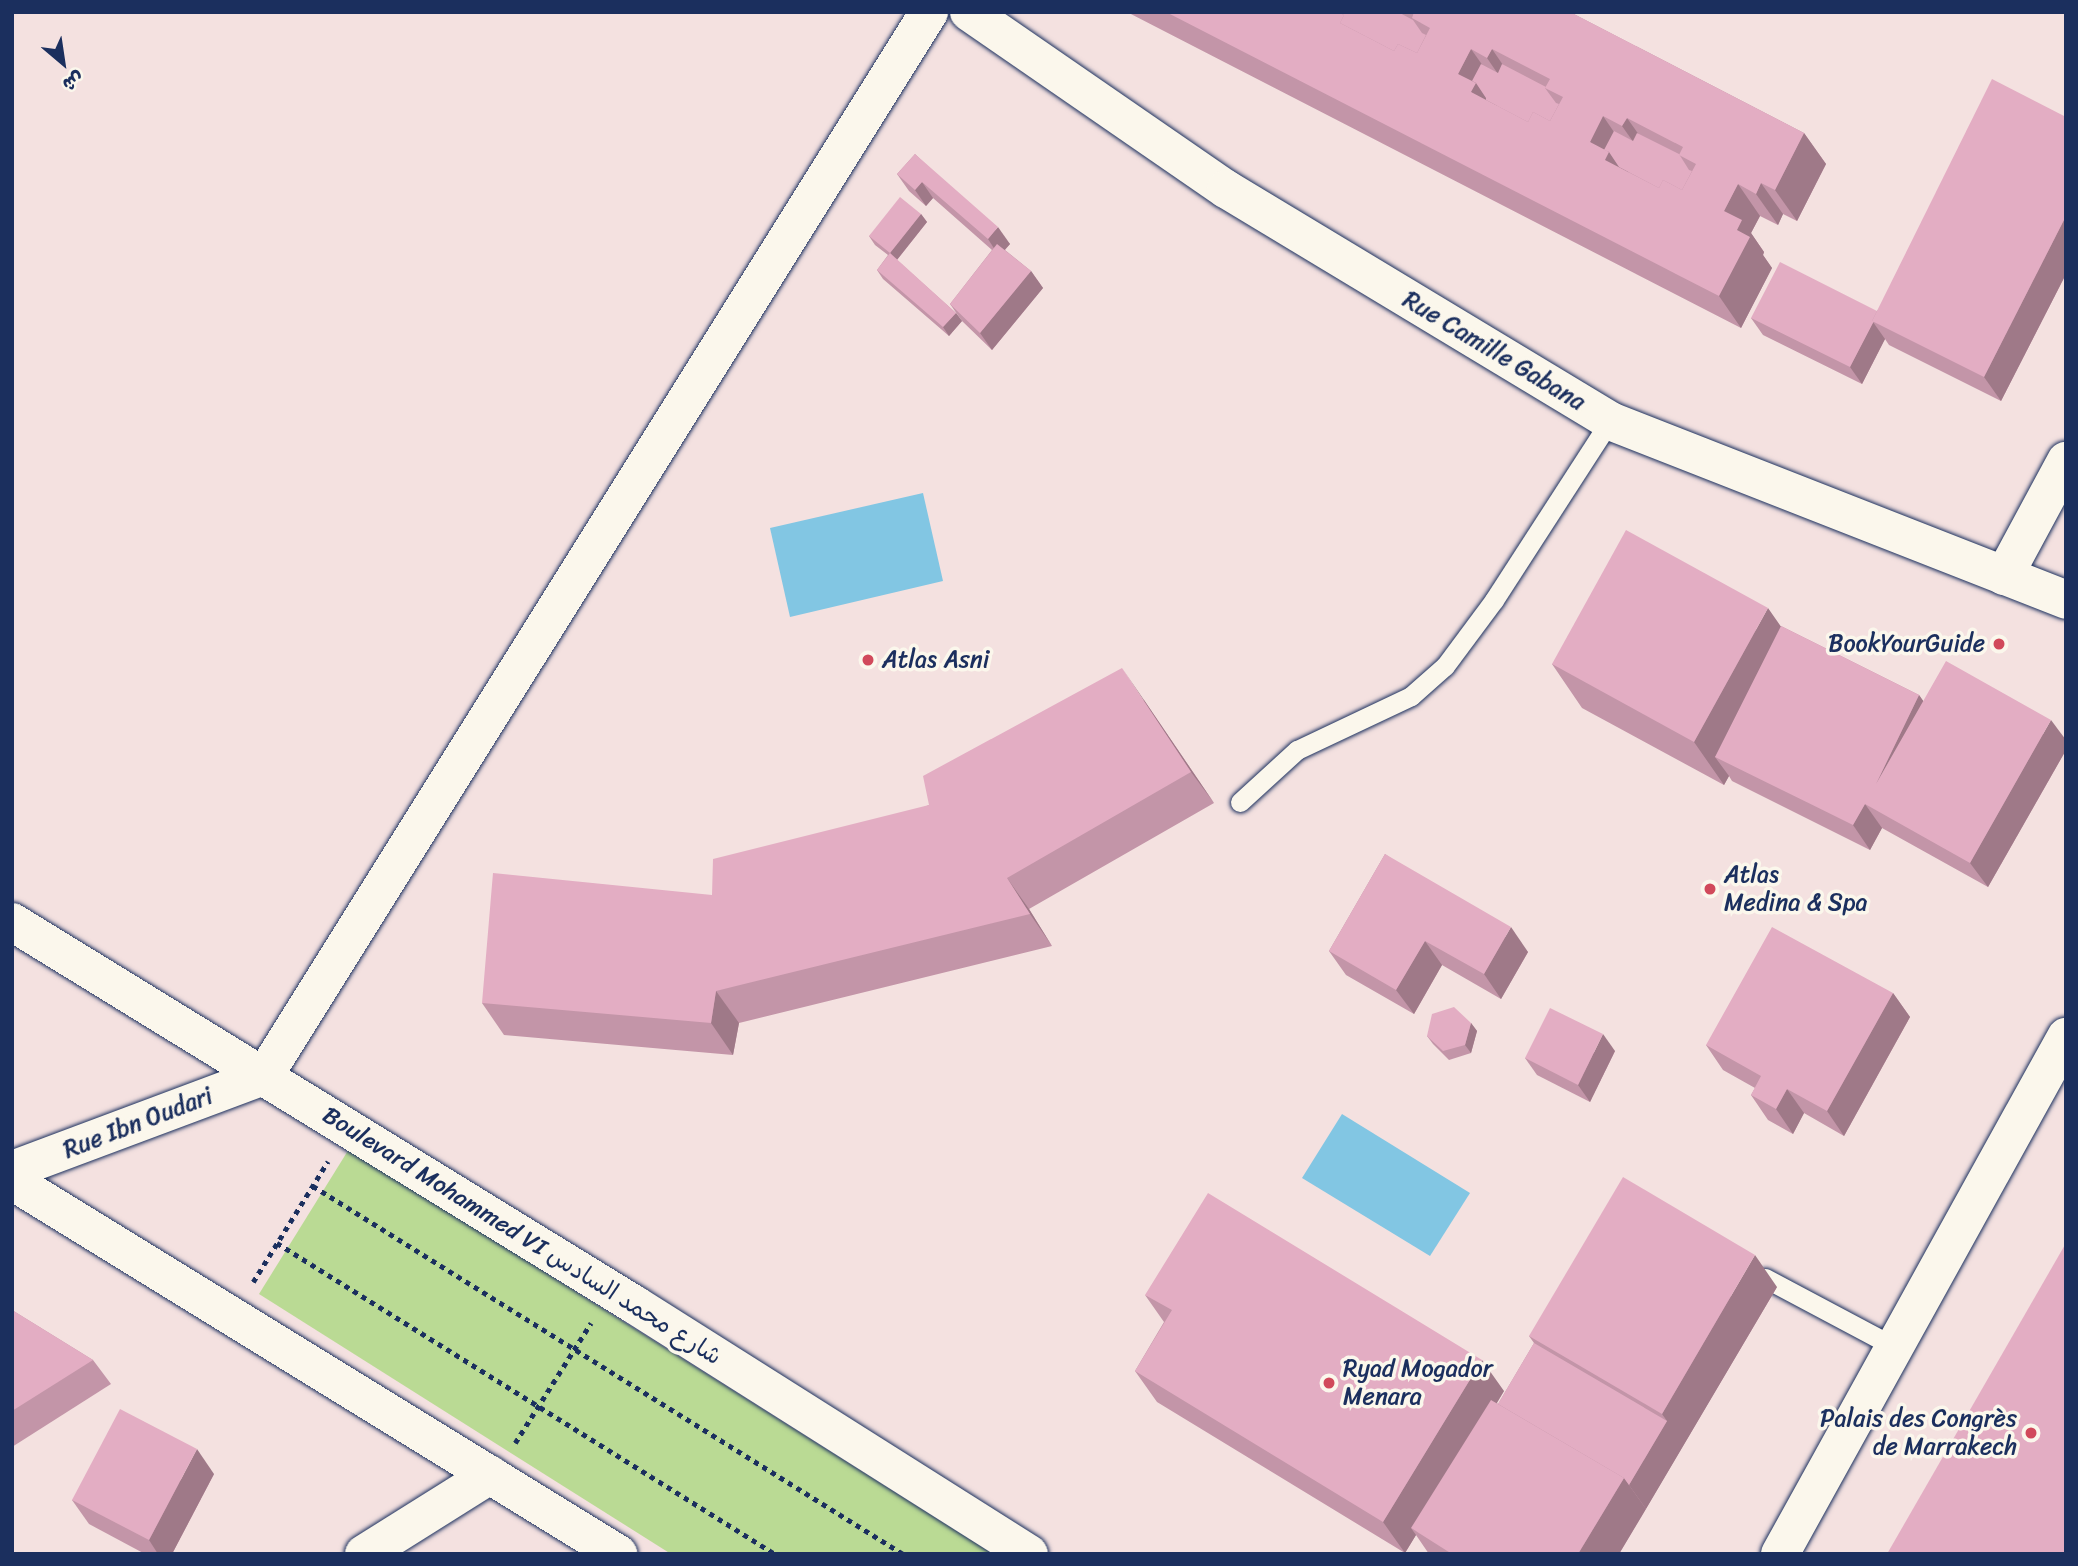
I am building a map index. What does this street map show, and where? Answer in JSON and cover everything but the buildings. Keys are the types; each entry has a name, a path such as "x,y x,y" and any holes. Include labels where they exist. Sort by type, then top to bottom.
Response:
{"street":[{"path":"264,1076 929,12"},
{"name":"Rue Camille Gabana","path":"969,12 1226,189 1610,421 2066,600"},
{"path":"2004,576 2066,461"},
{"name":"Boulevard Mohammed VI شارع محمد السادس","path":"12,922 264,1076 1029,1554"},
{"path":"1780,1554 2066,1037"},
{"name":"Rue Ibn Oudari","path":"12,1170 264,1076"},
{"path":"12,1181 500,1463 618,1554"},
{"path":"364,1554 500,1463"}],"lane":[{"path":"1240,802 1297,750 1411,696 1445,666 1494,600 1610,421"},
{"path":"1765,1278 1895,1347"}],"path":[{"path":"249,1289 333,1154"},
{"path":"313,1186 903,1554"},
{"path":"277,1243 775,1554"},
{"path":"500,1463 594,1318"}],"green space":[{"path":"349,1149 993,1554 671,1554 259,1294"}],"water":[{"path":"923,493 943,581 790,617 770,528"},
{"path":"1342,1114 1470,1193 1430,1256 1302,1178"}],"place":[{"name":"BookYourGuide","path":"1999,644"},
{"name":"Atlas Asni","path":"868,660"},
{"name":"Atlas Medina & Spa","path":"1710,889"},
{"name":"Ryad Mogador Menara","path":"1329,1383"},
{"name":"Palais des Congrès de Marrakech","path":"2031,1433"}]}
